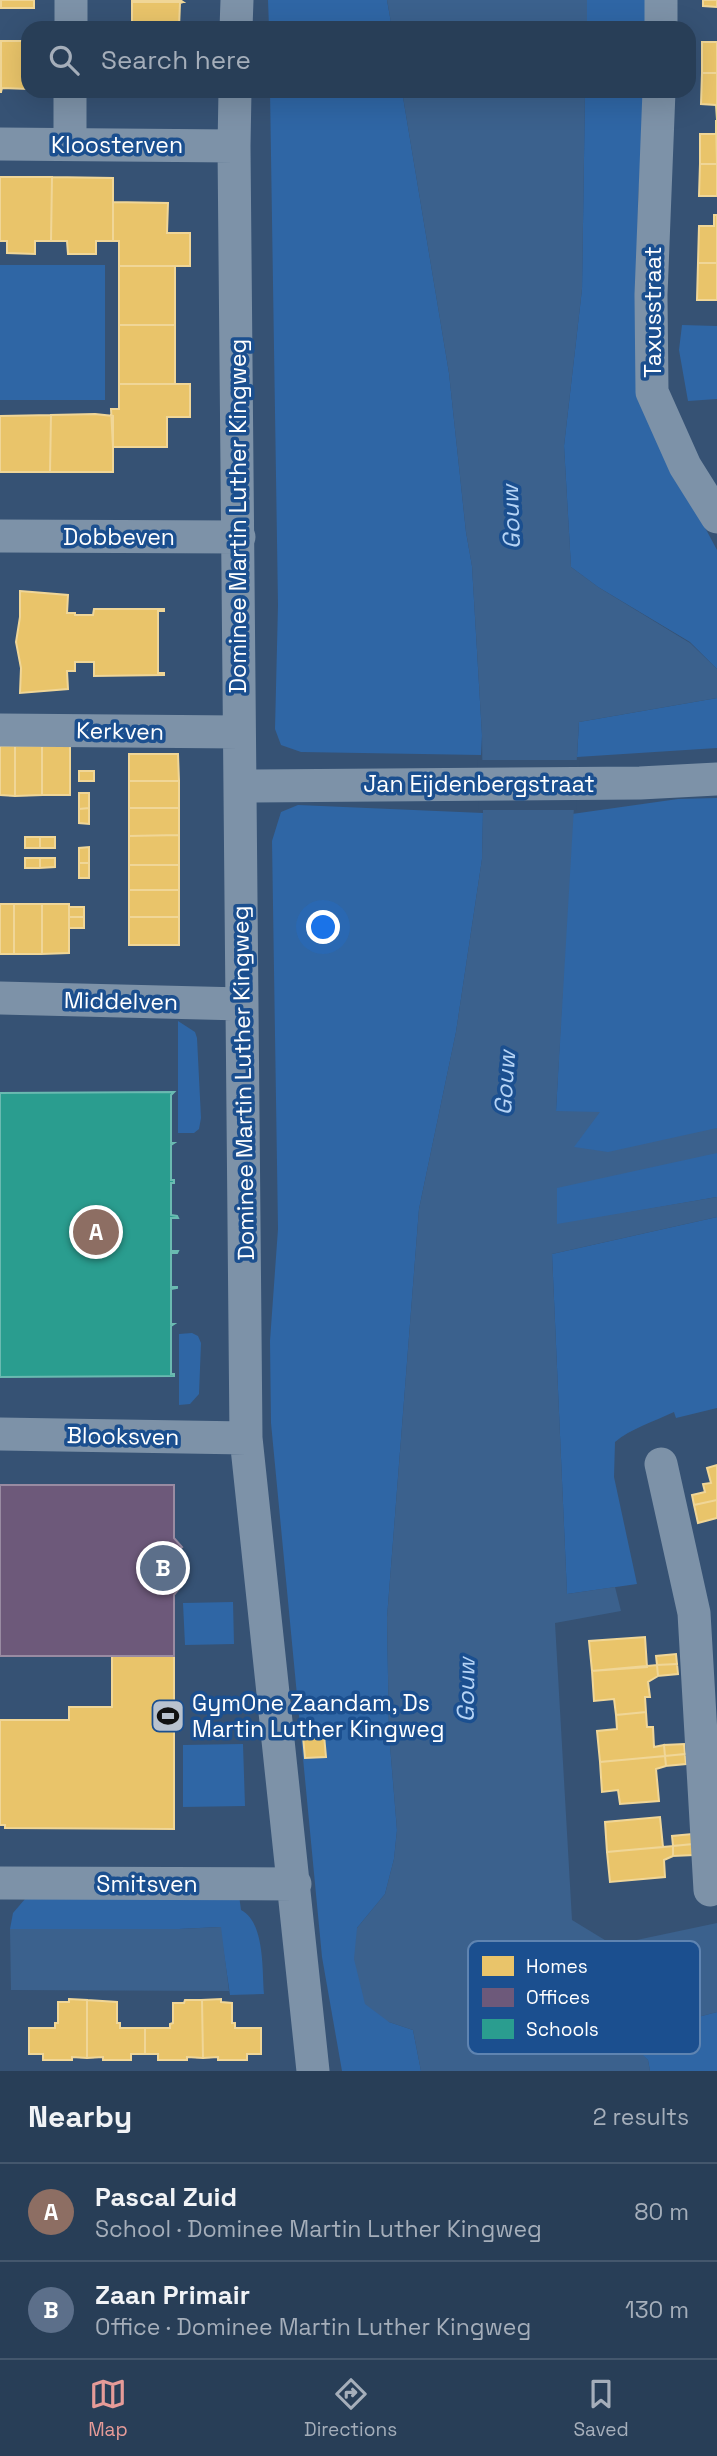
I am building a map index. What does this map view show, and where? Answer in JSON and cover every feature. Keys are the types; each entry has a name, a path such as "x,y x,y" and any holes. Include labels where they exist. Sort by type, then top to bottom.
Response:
{"street":[{"path":"71,0 71,21"},
{"path":"236,21 237,0"},
{"path":"661,0 661,21"},
{"path":"70,98 70,144"},
{"name":"Dominee Martin Luther Kingweg","path":"235,98 246,1438 313,2071"},
{"name":"Taxusstraat","path":"659,98 651,295 652,392 685,466 717,517"},
{"name":"Kloosterven","path":"0,144 234,146"},
{"name":"Dobbeven","path":"0,536 239,537"},
{"name":"Kerkven","path":"0,730 239,732"},
{"name":"Jan Eijdenbergstraat","path":"240,786 640,783 717,779"},
{"name":"Middelven","path":"0,998 242,1004"},
{"name":"Blooksven","path":"0,1434 246,1438"},
{"path":"661,1464 694,1613 709,1756 710,1890"},
{"name":"Smitsven","path":"0,1883 295,1884"}],"shaded area":[{"path":"268,0 387,0 391,21 269,21"},
{"path":"587,0 652,0 650,21 587,21"},
{"path":"270,98 403,98 449,373 472,566 481,755 301,752 281,745 275,729 278,605"},
{"path":"585,98 645,98 638,201 637,331 662,447 717,550 717,669 690,642 598,587 571,567 564,446 582,289"},
{"path":"0,265 105,265 105,400 0,400"},
{"path":"682,325 717,326 717,399 688,401 679,350"},
{"path":"717,698 717,748 577,757 579,722"},
{"path":"717,798 717,1197 557,1225 556,1111 572,814 678,799"},
{"path":"298,805 483,813 482,859 456,1032 419,1209 387,1618 389,1733 397,1830 394,1859 385,1894 357,1928 389,2022 413,2030 421,2071 342,2071 322,1957 271,1423 270,1341 278,1229 272,841 281,812"},
{"path":"178,1021 195,1032 197,1038 201,1118 199,1129 194,1133 178,1133"},
{"path":"717,1217 717,1408 676,1418 674,1412 635,1429 615,1442 614,1477 637,1584 567,1594 552,1254"},
{"path":"192,1333 198,1336 201,1343 199,1394 190,1404 179,1405 179,1334"},
{"path":"233,1602 234,1644 185,1645 183,1603"},
{"path":"243,1744 245,1806 183,1807 183,1745"},
{"path":"239,1895 241,1910 249,1916 254,1925 261,1947 264,1994 230,1995 220,1927 10,1929 13,1913 25,1899"},
{"path":"717,2012 717,2071 650,2071 648,2060 642,2054 700,2054 700,2016"}],"water":[{"path":"387,0 587,0 587,21 391,21"},
{"name":"Gouw","path":"403,98 585,98 582,289 564,446 571,567 598,587 690,643 717,669 717,698 579,722 556,1111 600,1112 574,1147 608,1152 717,1128 717,1153 557,1188 557,1224 717,1197 717,1217 552,1254 567,1594 615,1587 621,1611 555,1623 572,1920 606,1941 468,1941 468,2054 642,2054 648,2060 650,2071 421,2071 413,2030 389,2022 365,2004 354,1959 357,1928 385,1894 394,1859 397,1830 389,1733 387,1618 419,1209 456,1032 482,859 482,735 472,566 449,373"},
{"path":"717,1923 717,2012 700,2016 700,1941 632,1941"},
{"path":"221,1927 229,1991 11,1990 10,1929"}],"pier":[{"path":"477,760 580,760 576,810 479,810"}],"building: Homes":[{"path":"1,0 34,0 34,8 1,8"},
{"path":"180,0 183,2 132,2"},
{"path":"703,0 717,0 717,7 703,6"},
{"path":"132,2 183,2 180,3 179,21 132,21"},
{"path":"0,41 1,92 0,92"},
{"path":"1,41 21,41 21,89 2,88 1,92"},
{"path":"702,42 717,42 717,73 702,73"},
{"path":"702,73 717,73 717,120 716,105 701,104"},
{"path":"716,120 717,164 700,164 700,134 716,134"},
{"path":"700,164 717,164 717,196 699,196"},
{"path":"0,177 52,177 51,241 35,241 35,254 7,253 7,241 0,241"},
{"path":"52,177 113,178 113,241 96,241 96,254 68,254 67,241 51,241"},
{"path":"113,202 168,203 167,233 190,233 190,266 119,266 119,241 113,241"},
{"path":"714,215 717,215 717,263 698,263 699,226 714,226"},
{"path":"698,263 717,263 717,300 697,300"},
{"path":"119,266 175,266 175,325 119,325"},
{"path":"119,325 175,325 175,384 119,384"},
{"path":"119,384 190,384 190,417 167,417 167,447 113,447 111,409 119,409"},
{"path":"51,415 113,416 113,472 50,472"},
{"path":"51,415 50,472 0,472 0,416"},
{"path":"20,591 68,595 67,613 75,615 93,615 94,609 164,609 158,611 158,673 164,675 94,676 94,662 75,662 75,671 67,671 68,689 20,693 21,668 16,642"},
{"path":"0,746 15,746 15,796 0,795"},
{"path":"15,746 42,746 42,795 15,796"},
{"path":"42,746 70,746 70,795 42,795"},
{"path":"129,754 178,754 179,781 129,781"},
{"path":"79,771 94,771 94,781 79,781"},
{"path":"129,781 179,781 179,808 129,808"},
{"path":"79,793 89,793 89,808 79,809"},
{"path":"89,808 89,824 79,823 79,809"},
{"path":"129,808 179,808 179,835 129,836"},
{"path":"179,835 179,865 129,865 129,836"},
{"path":"25,837 40,837 40,848 25,848"},
{"path":"40,837 55,837 55,848 40,848"},
{"path":"89,847 89,863 79,863 79,848"},
{"path":"25,858 40,858 40,868 25,868"},
{"path":"40,858 55,858 55,867 40,868"},
{"path":"79,863 89,863 89,878 79,878"},
{"path":"129,865 179,865 179,890 129,890"},
{"path":"129,890 179,890 179,917 129,917"},
{"path":"0,904 14,904 14,954 0,954"},
{"path":"14,904 42,904 42,954 14,954"},
{"path":"42,904 69,904 69,953 42,954"},
{"path":"69,907 84,907 84,917 69,917"},
{"path":"69,917 84,917 84,928 69,928"},
{"path":"129,917 179,917 179,945 129,945"},
{"path":"717,1465 717,1500 694,1505 692,1495 705,1492 703,1484 711,1483 707,1468"},
{"path":"717,1500 717,1518 698,1523 694,1505"},
{"path":"645,1637 647,1667 592,1671 589,1641"},
{"path":"676,1654 677,1664 657,1665 656,1656"},
{"path":"112,1656 174,1656 174,1829 5,1828 5,1825 0,1825 0,1720 69,1720 69,1707 112,1707"},
{"path":"677,1664 678,1674 658,1676 657,1665"},
{"path":"657,1665 658,1676 648,1682 650,1697 645,1697 646,1712 616,1715 614,1699 594,1701 592,1671"},
{"path":"646,1712 647,1727 653,1727 654,1747 664,1745 665,1756 600,1762 597,1731 617,1729 616,1715"},
{"path":"324,1735 326,1757 305,1758 303,1737"},
{"path":"684,1744 685,1754 665,1756 664,1745"},
{"path":"685,1754 686,1764 666,1766 665,1756"},
{"path":"665,1756 666,1766 656,1769 659,1801 620,1804 618,1790 602,1792 600,1762"},
{"path":"660,1817 663,1847 607,1852 605,1822"},
{"path":"692,1834 693,1844 673,1846 672,1836"},
{"path":"693,1844 694,1855 673,1856 673,1846"},
{"path":"673,1846 673,1856 664,1860 665,1877 610,1882 607,1852"},
{"path":"69,1999 87,2000 87,2058 43,2060 43,2054 29,2054 29,2028 55,2028 55,2023 58,2023 58,2002 69,2002"},
{"path":"221,1999 221,2002 232,2003 232,2023 235,2023 235,2028 261,2028 261,2054 247,2054 247,2060 203,2058 202,2000"},
{"path":"87,2000 117,2002 117,2023 120,2023 120,2028 145,2028 145,2054 131,2054 131,2060 87,2058"},
{"path":"185,2000 202,2000 203,2058 158,2060 158,2054 145,2054 145,2028 170,2028 173,2023 173,2003 184,2003"}],"building: Offices":[{"path":"0,1485 174,1485 174,1538 182,1547 174,1553 174,1579 182,1585 174,1595 174,1656 0,1656"}],"building: Schools":[{"path":"174,1092 171,1095 171,1143 174,1143 171,1145 171,1180 174,1180 174,1183 171,1183 171,1215 178,1218 171,1218 171,1251 178,1251 171,1253 171,1287 177,1287 171,1289 171,1324 174,1324 171,1326 171,1374 174,1376 0,1377 0,1093"}],"place":[{"name":"Pascal Zuid","path":"96,1232"},
{"name":"Zaan Primair","path":"163,1568"},
{"name":"GymOne Zaandam, Ds Martin Luther Kingweg","path":"168,1716"}]}
